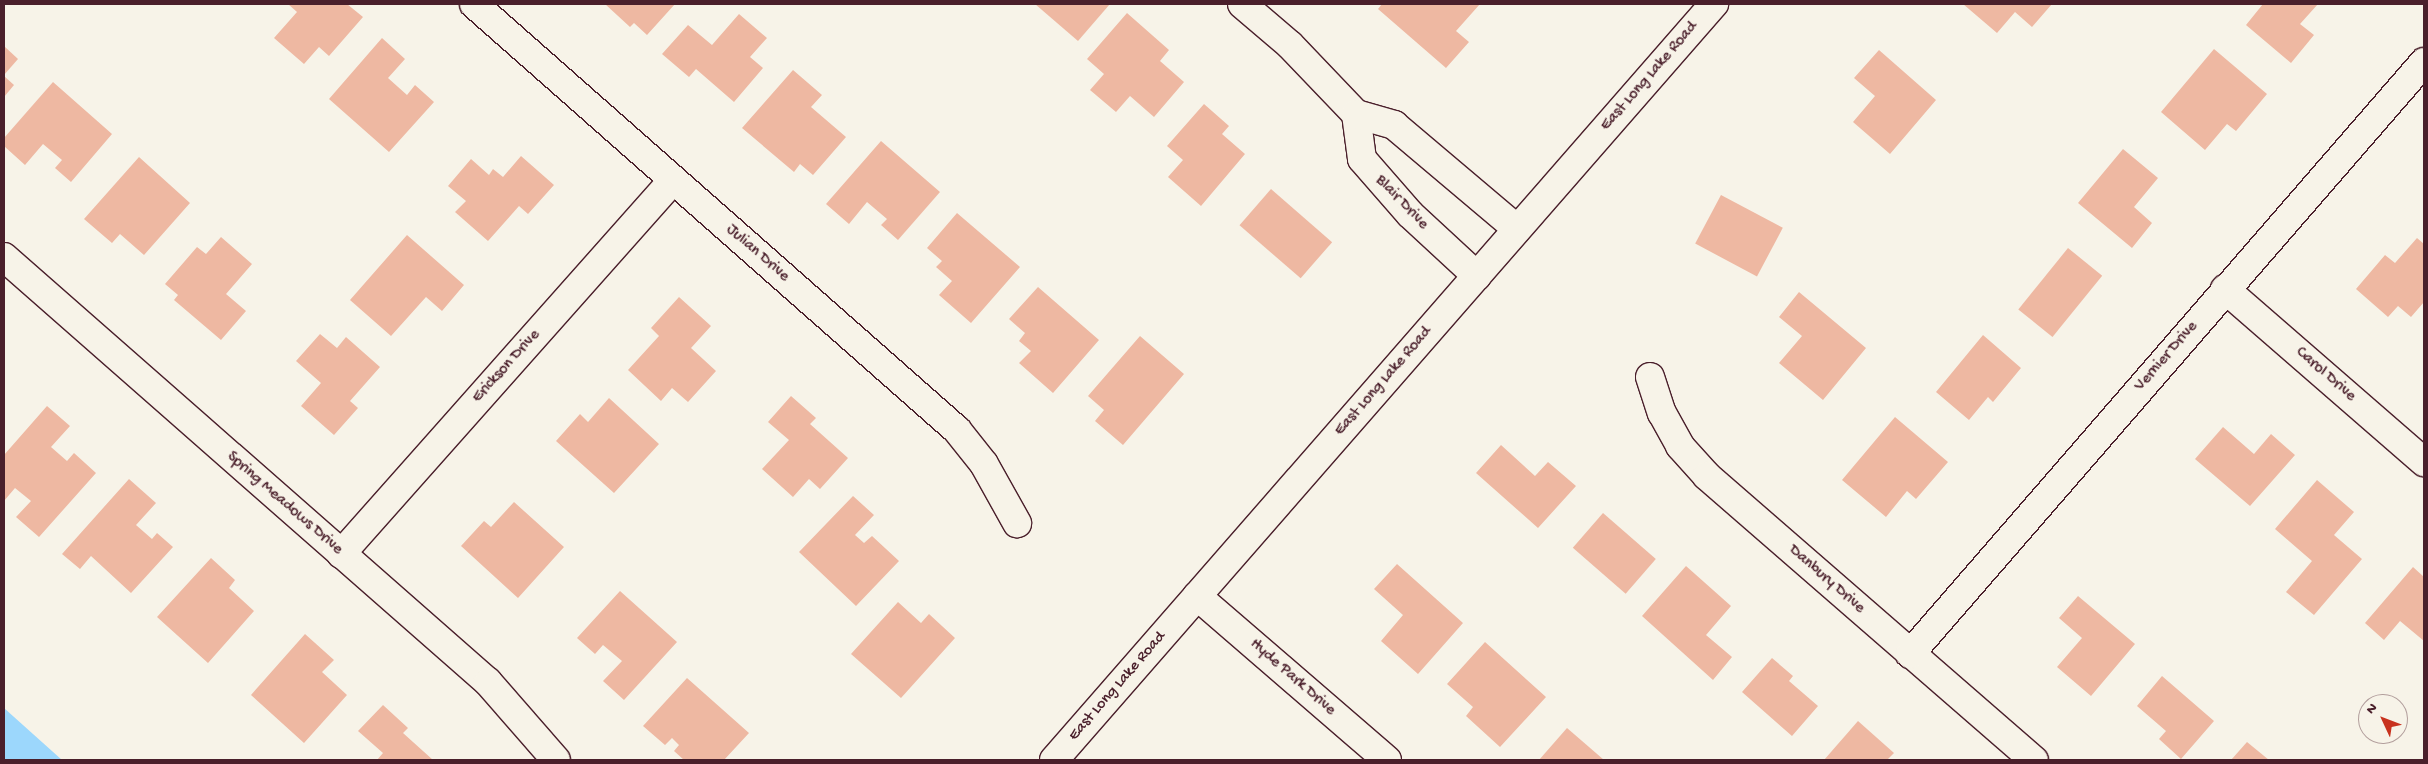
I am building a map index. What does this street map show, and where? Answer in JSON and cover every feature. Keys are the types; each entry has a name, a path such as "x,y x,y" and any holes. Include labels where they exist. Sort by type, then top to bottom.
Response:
{"street":[{"name":"Julian Drive","path":"474,4 957,430 984,464 1017,523"},
{"name":"East Long Lake Road","path":"1054,760 1714,4"},
{"path":"1258,9 1356,114 1394,125 1517,229"},
{"name":"Vernier Drive","path":"1910,654 2424,62"},
{"name":"Blair Drive","path":"1356,114 1362,159 1410,214 1477,276"},
{"name":"Erickson Drive","path":"340,554 673,180"},
{"name":"Spring Meadows Drive","path":"4,257 488,682 556,760"},
{"name":"Carol Drive","path":"2225,289 2424,462"},
{"name":"Danbury Drive","path":"1650,377 1662,413 1680,446 1707,476 2034,760"},
{"name":"Hyde Park Drive","path":"1197,596 1387,760"}],"water":[{"path":"4,708 62,760 4,760"}],"building":[{"path":"288,4 347,4 363,17 329,56 319,47 304,64 274,38 297,12"},
{"path":"605,4 675,4 647,35 634,23 630,27"},
{"path":"1035,4 1110,4 1078,41"},
{"path":"1382,4 1480,4 1456,31 1469,42 1446,68 1378,9"},
{"path":"1963,4 2052,4 2032,27 2015,12 1997,33"},
{"path":"2263,4 2318,4 2300,24 2314,35 2291,63 2246,25"},
{"path":"1127,13 1169,50 1160,61 1184,82 1154,117 1130,96 1116,112 1090,90 1104,74 1087,59"},
{"path":"739,14 767,38 750,57 763,68 734,102 696,69 689,77 662,54 688,25 712,45"},
{"path":"382,38 405,59 388,78 407,95 415,85 434,102 389,152 329,99"},
{"path":"4,46 18,59 4,75"},
{"path":"2214,49 2267,94 2236,131 2227,124 2205,150 2161,112"},
{"path":"1879,50 1936,100 1890,154 1853,122 1875,96 1854,78"},
{"path":"793,70 822,95 811,107 846,137 813,175 800,164 794,172 742,128"},
{"path":"4,76 14,85 4,97"},
{"path":"53,82 112,134 71,182 55,168 62,160 43,144 25,165 4,146 4,138"},
{"path":"1204,104 1229,126 1222,134 1245,154 1201,206 1168,177 1183,160 1167,146"},
{"path":"881,141 940,192 898,240 881,225 887,219 867,202 849,224 826,204"},
{"path":"2123,149 2158,178 2134,207 2152,223 2132,248 2078,203"},
{"path":"521,156 554,185 528,214 519,206 488,241 455,212 466,201 448,186 471,159 489,175 493,169 503,177"},
{"path":"139,157 190,203 144,255 120,234 112,243 84,219"},
{"path":"1271,189 1332,242 1301,278 1240,225"},
{"path":"1721,195 1783,228 1757,276 1695,244"},
{"path":"957,213 1020,267 971,323 939,295 952,281 936,267 942,261 927,248"},
{"path":"407,235 464,285 442,311 426,297 391,336 350,300"},
{"path":"221,237 252,264 226,294 246,311 221,340 174,300 178,295 165,284 197,247 206,254"},
{"path":"2417,238 2424,244 2424,302 2411,317 2398,306 2388,317 2356,289 2385,255 2395,263"},
{"path":"2068,248 2102,276 2052,337 2018,309"},
{"path":"1038,287 1099,340 1053,393 1019,363 1031,351 1019,341 1025,333 1009,319"},
{"path":"1799,292 1866,348 1823,400 1779,363 1802,336 1779,317"},
{"path":"679,297 711,326 691,348 716,371 688,402 672,388 661,401 628,370 659,336 651,328"},
{"path":"320,334 337,348 346,337 380,367 350,401 358,408 334,435 301,406 321,383 296,361"},
{"path":"1983,335 2021,368 1993,402 1988,397 1969,420 1936,392"},
{"path":"1140,336 1184,374 1123,445 1095,421 1104,410 1088,396"},
{"path":"791,396 816,418 810,424 848,458 820,489 809,479 793,497 762,469 789,440 768,422"},
{"path":"609,398 659,444 614,493 556,441 580,414 588,422"},
{"path":"47,406 70,426 51,447 67,461 74,453 96,473 39,537 16,517 31,501 15,488 4,501 4,455"},
{"path":"1895,417 1948,462 1916,499 1907,491 1886,517 1842,480"},
{"path":"2223,427 2254,454 2271,434 2295,455 2250,506 2195,459"},
{"path":"1501,445 1535,476 1548,462 1576,486 1538,528 1476,473"},
{"path":"129,479 156,503 136,525 152,539 157,533 173,547 131,593 91,556 80,569 62,554"},
{"path":"2317,480 2354,512 2334,535 2362,559 2314,615 2286,592 2312,561 2275,529"},
{"path":"853,496 874,515 855,535 864,543 872,536 899,561 856,606 799,552"},
{"path":"514,502 564,547 518,598 461,546 484,521 491,527"},
{"path":"1603,513 1656,559 1626,594 1573,548"},
{"path":"211,558 235,580 229,588 254,611 208,663 157,617"},
{"path":"1397,564 1463,623 1418,674 1381,641 1403,615 1374,589"},
{"path":"1686,566 1731,606 1706,635 1732,657 1713,680 1642,616"},
{"path":"2413,567 2424,577 2424,641 2400,621 2384,640 2365,623"},
{"path":"620,591 677,642 624,700 603,681 622,661 603,645 595,654 577,638"},
{"path":"2078,596 2135,644 2091,696 2057,667 2082,638 2059,618"},
{"path":"898,602 921,623 929,614 955,638 901,698 851,654"},
{"path":"305,634 334,660 322,672 347,695 304,743 251,695"},
{"path":"1485,642 1546,697 1500,747 1466,716 1473,707 1447,684"},
{"path":"1772,658 1793,676 1789,681 1818,706 1792,736 1742,692"},
{"path":"2162,676 2214,721 2181,759 2159,739 2166,731 2137,706"},
{"path":"687,678 749,733 724,760 684,760 674,751 679,745 672,738 665,745 643,726"},
{"path":"383,705 408,728 403,733 433,760 377,760 383,753 358,731"},
{"path":"1858,721 1894,753 1887,760 1824,760"},
{"path":"1567,728 1604,760 1539,760"},
{"path":"2247,742 2269,760 2231,760"}]}
